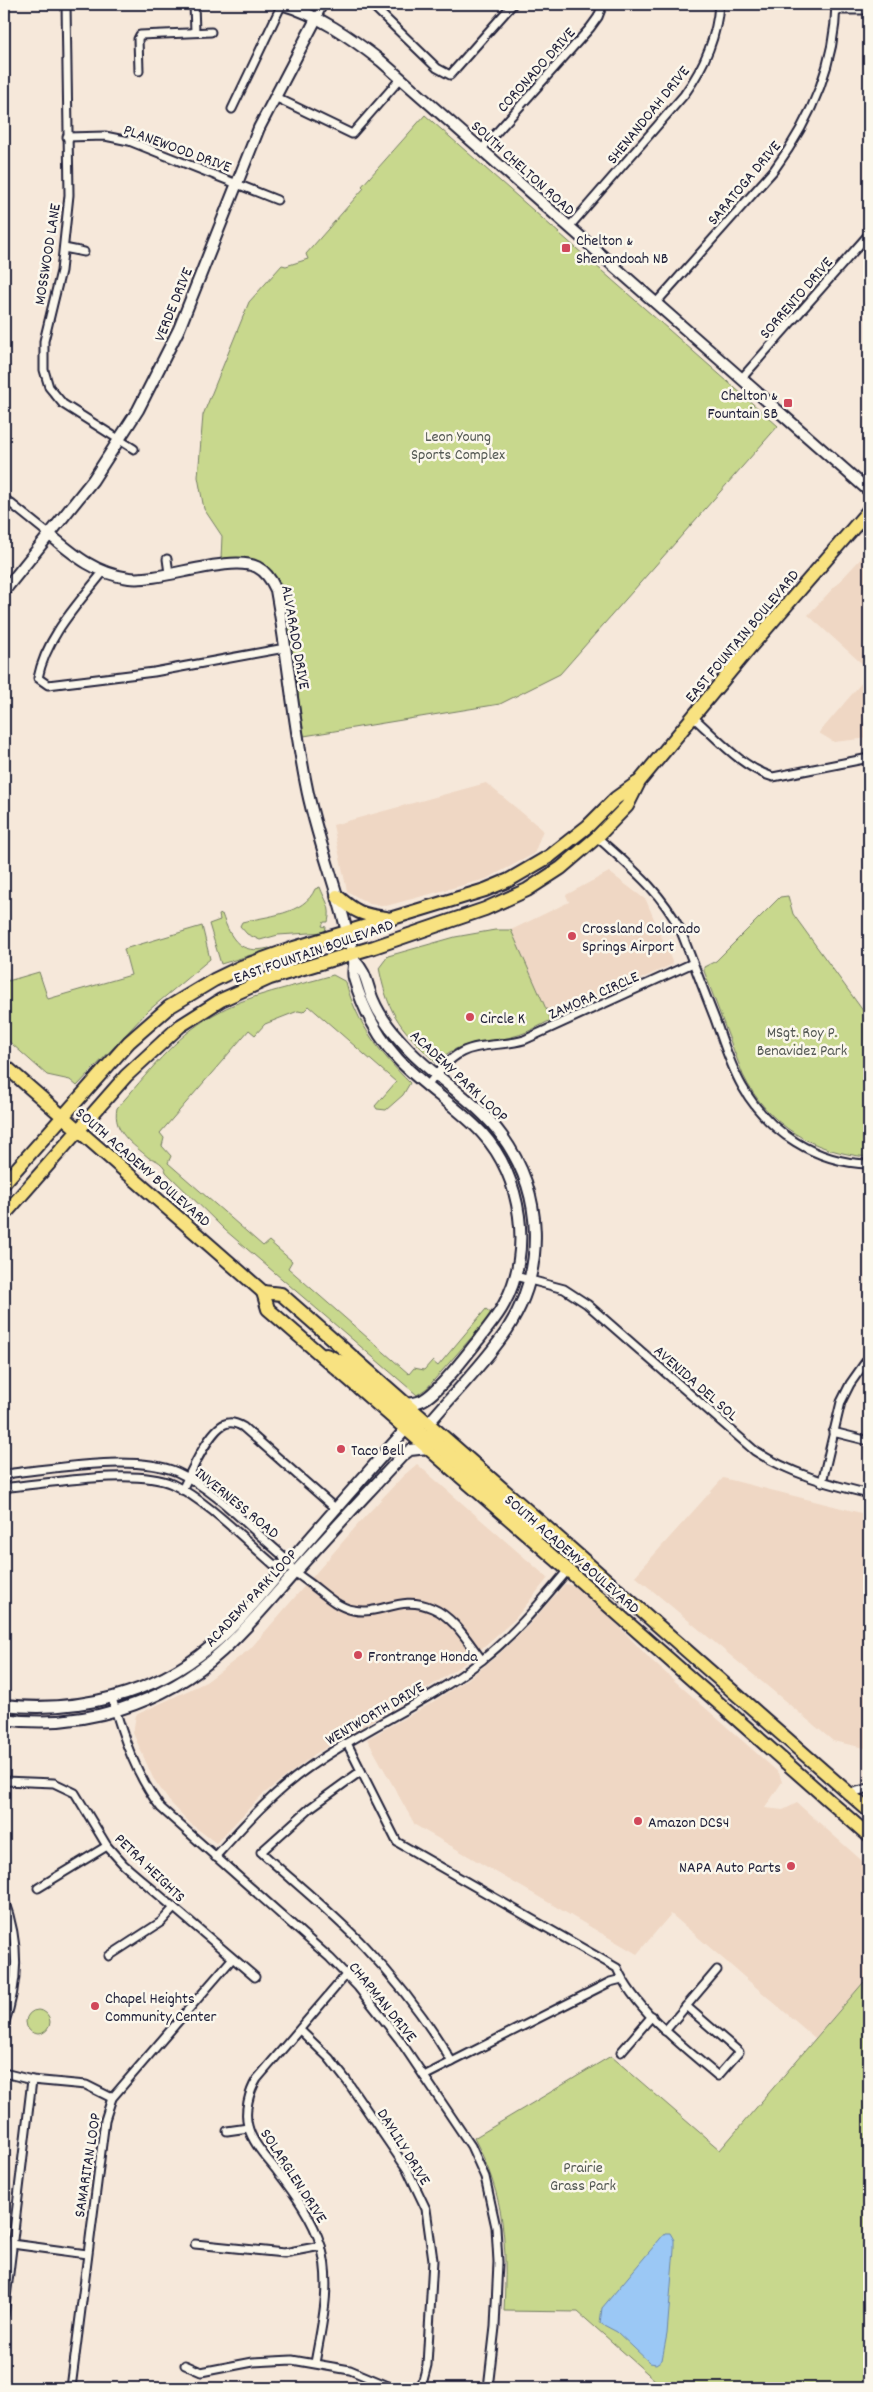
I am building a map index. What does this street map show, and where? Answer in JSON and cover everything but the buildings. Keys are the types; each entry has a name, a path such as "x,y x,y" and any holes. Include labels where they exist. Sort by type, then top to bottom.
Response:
{"highway":[{"name":"EAST FOUNTAIN BOULEVARD","path":"4,1215 143,1058 180,1026 200,1013 235,992 270,978 353,957 485,909 544,880 577,856 627,806 639,782 869,510"},
{"name":"EAST FOUNTAIN BOULEVARD","path":"4,1183 62,1116 148,1024 189,994 241,968 347,932 491,888 524,872 571,839 616,798 639,782"},
{"path":"337,896 355,911 365,916 391,919"},
{"name":"SOUTH ACADEMY BOULEVARD","path":"4,1065 263,1292 268,1309 568,1570 869,1836"},
{"name":"SOUTH ACADEMY BOULEVARD","path":"263,1292 281,1294 869,1811"},
{"path":"313,1348 342,1362 407,1418 413,1421 429,1423"},
{"path":"405,1430 419,1432 430,1438 547,1538 562,1540"}],"street":[{"name":"MOSSWOOD LANE","path":"66,4 69,195 64,248 56,293 44,341 44,370 49,387 63,404 134,450"},
{"path":"194,4 195,32"},
{"path":"232,109 282,4"},
{"name":"SOUTH CHELTON ROAD","path":"282,4 317,17 358,43 401,78 869,491"},
{"name":"VERDE DRIVE","path":"4,591 93,480 138,410 170,348 236,183 275,97 323,4"},
{"path":"371,4 437,68 450,75 513,4"},
{"name":"CORONADO DRIVE","path":"481,150 590,28 598,17 603,4"},
{"name":"SHENANDOAH DRIVE","path":"569,227 684,95 697,77 708,54 714,34 718,4"},
{"path":"836,7 869,10"},
{"name":"SARATOGA DRIVE","path":"656,304 774,170 790,148 810,110 826,70 836,7"},
{"path":"138,71 138,39 140,35 211,32"},
{"path":"275,97 352,134 401,78"},
{"name":"PLANEWOOD DRIVE","path":"67,137 105,136 129,141 277,200"},
{"name":"SORRENTO DRIVE","path":"741,379 869,234"},
{"path":"64,248 84,252"},
{"name":"ALVARADO DRIVE","path":"4,498 76,556 103,572 132,578 240,564 258,568 269,577 276,590 305,783 320,845 347,932"},
{"path":"167,559 169,573"},
{"path":"103,572 68,616 41,661 38,678 48,685 154,672 285,648"},
{"path":"693,718 744,763 759,773 773,777 869,758"},
{"path":"597,837 660,896 680,930 741,1084 763,1115 775,1127 810,1151 842,1161 869,1164"},
{"name":"ACADEMY PARK LOOP","path":"347,932 353,957 352,974 370,1020 400,1061 483,1134 498,1154 507,1171 514,1194 520,1227 515,1276 504,1305 467,1354 431,1396 416,1403 405,1404"},
{"name":"ACADEMY PARK LOOP","path":"353,957 364,970 372,999 389,1028 410,1051 502,1135 519,1162 530,1191 536,1219 536,1245 530,1280 514,1318 505,1332 429,1423"},
{"name":"ZAMORA CIRCLE","path":"428,1085 436,1075 462,1052 474,1048 509,1045 524,1040 694,963"},
{"name":"AVENIDA DEL SOL","path":"515,1276 564,1290 576,1296 755,1451 782,1466 822,1482 869,1494"},
{"path":"822,1482 842,1402 850,1384 869,1357"},
{"path":"182,1490 213,1434 224,1424 237,1424 336,1508"},
{"name":"ACADEMY PARK LOOP","path":"4,1705 54,1707 112,1698 152,1683 201,1655 236,1623 405,1430"},
{"path":"833,1432 869,1441"},
{"name":"ACADEMY PARK LOOP","path":"4,1719 58,1720 116,1711 163,1692 205,1666 249,1625 402,1456 410,1450 428,1448"},
{"name":"INVERNESS ROAD","path":"4,1476 13,1473 133,1464 165,1468 201,1486 282,1555 286,1566 273,1564 201,1503 182,1490 159,1480 134,1476 10,1487 4,1490"},
{"path":"286,1566 332,1601 354,1610 372,1610 407,1602 433,1608 448,1618 482,1660"},
{"name":"WENTWORTH DRIVE","path":"215,1857 278,1790 308,1767 437,1691 482,1660 524,1621 568,1570"},
{"name":"CHAPMAN DRIVE","path":"112,1698 127,1748 153,1796 170,1817 330,1958 385,2020 470,2146 485,2177 492,2201 496,2227 498,2262 494,2357 488,2388"},
{"path":"347,1743 397,1842 617,1968 622,1979 665,2031 718,2076 739,2052 686,2006"},
{"path":"361,1771 310,1808 261,1852 374,1956 416,2007 452,2062"},
{"name":"PETRA HEIGHTS","path":"4,1781 54,1783 66,1787 74,1793 107,1846 124,1865 255,1977"},
{"path":"850,1793 869,1788"},
{"path":"38,1888 107,1846"},
{"path":"4,1900 11,1918 16,1947 16,1977 12,2000 4,2025"},
{"path":"109,1956 161,1922 174,1908"},
{"name":"SAMARITAN LOOP","path":"71,2388 105,2120 112,2098 232,1959"},
{"path":"665,2031 717,1970"},
{"name":"SOLARGLEN DRIVE","path":"315,2362 326,2298 326,2274 321,2246 306,2213 255,2142 248,2128 247,2110 252,2087 260,2075 346,1976"},
{"path":"424,2076 610,1982 622,1979"},
{"path":"621,2052 652,2016"},
{"name":"DAYLILY DRIVE","path":"300,2030 329,2058 347,2081 407,2169 426,2209 433,2260 427,2365 421,2388"},
{"path":"4,2073 32,2080 86,2085 112,2098"},
{"path":"4,2315 32,2080"},
{"path":"227,2131 248,2128"},
{"path":"12,2244 87,2254"},
{"path":"195,2244 284,2253 321,2246"},
{"path":"185,2364 201,2372 253,2362 292,2360 315,2362 350,2370 393,2388"}],"shaded area":[{"path":"869,550 869,670 808,615"},
{"path":"869,674 869,738 834,742 819,733"},
{"path":"486,783 543,830 534,854 486,879 386,906 369,904 347,891 333,825"},
{"path":"609,872 646,900 673,964 551,1020 511,930 569,902 566,895"},
{"name":"Frontrange Honda","path":"417,1464 548,1578 514,1620 466,1662 434,1684 315,1754 261,1796 216,1843 191,1824 169,1801 153,1778 133,1733 136,1715 206,1682 250,1649 360,1522 403,1476"},
{"path":"723,1478 869,1515 869,1749 833,1741 635,1576"},
{"path":"565,1584 576,1586 607,1614 651,1660 779,1773 782,1782 765,1808 783,1810 797,1803 869,1867 869,1976 815,2038 671,1914 637,1954 415,1825 367,1739 428,1705 468,1679 497,1656 530,1624"}],"green space":[{"name":"Leon Young Sports Complex","path":"425,115 778,426 560,674 500,704 304,736 282,587 271,571 257,562 240,558 221,559 222,536 204,509 198,477 203,415 249,302 282,265 286,266 308,259 306,254 364,188 362,186"},
{"path":"320,887 329,912 328,922 324,922 322,926 326,927 325,932 278,935 260,940 247,934 240,926 242,922 273,916 293,909 310,898 315,889"},
{"name":"MSgt. Roy P. Benavidez Park","path":"788,896 793,914 869,1019 869,1157 830,1150 812,1143 795,1134 766,1109 753,1093 743,1075 704,971 704,967 716,961 780,897"},
{"path":"222,914 229,931 238,943 251,949 271,949 221,964 209,924 220,920 219,915"},
{"path":"202,926 210,959 148,1011 77,1086 70,1080 47,1075 4,1037 4,973 8,981 39,972 48,999 131,975 124,949"},
{"path":"495,930 511,930 551,1020 520,1035 464,1046 445,1055 436,1063 398,1022 387,999 379,968 388,956 455,937"},
{"path":"333,975 346,982 356,1011 371,1037 389,1061 410,1083 403,1095 386,1110 377,1109 375,1106 396,1082 309,1006 303,1012 298,1011 265,1024 255,1035 249,1030 160,1133 164,1138 162,1146 171,1156 168,1163 263,1246 269,1241 292,1261 288,1268 409,1374 414,1368 424,1370 432,1361 438,1366 486,1309 492,1314 427,1388 417,1395 225,1230 166,1172 162,1165 149,1158 125,1137 116,1116 117,1108 162,1057 173,1045 199,1024 241,1002"},
{"name":"Prairie Grass Park","path":"869,1976 869,2388 664,2388 578,2312 504,2311 505,2264 502,2222 493,2181 474,2138 611,2056 720,2150"},
{"path":"38,2010 46,2014 50,2022 46,2030 38,2034 30,2030 26,2022 30,2014"}],"water":[{"path":"665,2233 670,2233 674,2240 674,2249 667,2334 662,2360 656,2364 650,2363 617,2332 600,2323 602,2308"}],"place":[{"name":"Chelton & Shenandoah NB","path":"566,248"},
{"name":"Chelton & Fountain SB","path":"788,403"},
{"name":"Crossland Colorado Springs Airport","path":"572,936"},
{"name":"Circle K","path":"470,1017"},
{"name":"Taco Bell","path":"341,1449"},
{"name":"Frontrange Honda","path":"358,1655"},
{"name":"Amazon DCS4","path":"638,1821"},
{"name":"NAPA Auto Parts","path":"791,1866"},
{"name":"Chapel Heights Community Center","path":"95,2006"}]}
